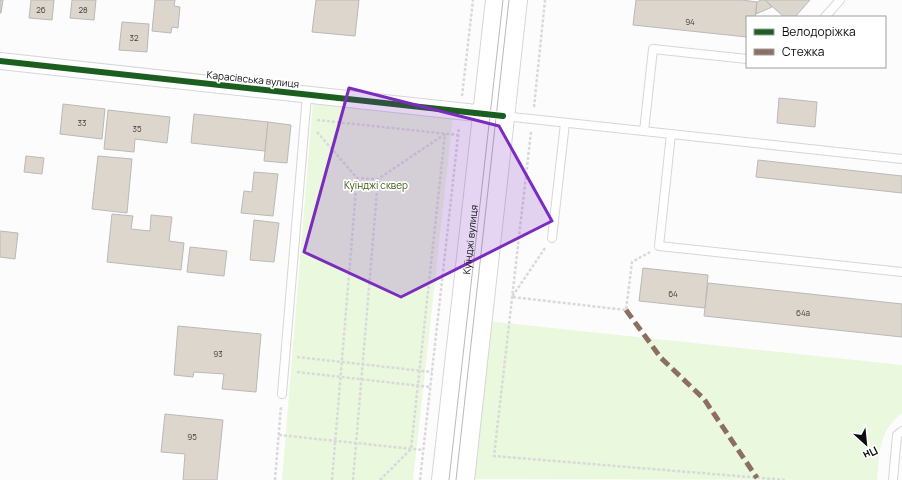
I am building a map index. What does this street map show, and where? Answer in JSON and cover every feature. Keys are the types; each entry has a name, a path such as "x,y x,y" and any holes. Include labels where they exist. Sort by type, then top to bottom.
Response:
{"main road":[{"name":"Куїнджі вулиця","path":"462,480 493,115 497,0"},
{"name":"Куїнджі вулиця","path":"443,480 493,115 516,0"}],"street":[{"name":"Карасівська вулиця","path":"0,61 493,115"}],"lane":[{"path":"826,16 840,0"},
{"path":"644,131 653,49 746,59"},
{"path":"282,394 307,95"},
{"path":"493,115 902,159"},
{"path":"552,238 565,123"},
{"path":"671,134 659,246 902,272"},
{"path":"893,480 896,435 902,431"}],"path":[{"path":"420,480 473,0"},
{"path":"545,0 533,119 494,456 786,480"},
{"path":"305,118 458,135"},
{"path":"305,118 357,178 332,480"},
{"path":"357,178 378,179 445,134"},
{"path":"380,480 410,449 445,134"},
{"path":"353,480 378,179"},
{"path":"512,297 552,238"},
{"path":"512,297 626,310 632,262 659,246"},
{"path":"286,356 432,372"},
{"path":"284,371 430,386"},
{"path":"275,480 282,394"},
{"path":"279,435 423,450"}],"highlighted area":[{"path":"349,88 499,126 552,221 401,297 304,252"}],"green space":[{"name":"Куїнджі сквер","path":"313,102 453,117 413,480 282,480"},
{"path":"486,321 902,365 902,413 888,427 884,435 880,452 877,480 468,479"}],"building":[{"path":"0,0 3,0 1,13 0,13"},
{"path":"31,0 54,0 52,20 29,18"},
{"path":"72,0 96,0 94,20 70,18"},
{"path":"155,0 175,0 174,6 180,7 178,28 172,27 171,33 152,31"},
{"path":"316,0 359,0 355,36 312,32"},
{"path":"636,0 742,0 757,2 755,16 746,16 746,37 633,25"},
{"path":"765,0 772,7 756,14 757,2"},
{"path":"765,0 810,0 796,16 783,16"},
{"path":"122,22 149,24 147,52 119,50"},
{"path":"779,98 817,102 815,127 777,123"},
{"path":"63,104 105,109 102,139 60,134"},
{"path":"108,110 170,117 167,143 135,139 134,152 104,149"},
{"path":"194,114 268,122 265,151 191,143"},
{"path":"268,122 291,125 287,163 264,161"},
{"path":"26,156 44,158 42,174 24,172"},
{"path":"98,156 132,159 127,213 92,209"},
{"path":"758,160 902,176 902,193 756,177"},
{"path":"254,172 278,174 273,216 241,213 244,191 252,192"},
{"path":"112,214 133,216 131,229 150,231 151,215 172,217 169,241 184,243 181,270 107,262"},
{"path":"254,220 279,223 274,262 250,260"},
{"path":"0,231 18,233 15,259 0,257"},
{"path":"190,247 227,251 224,276 187,272"},
{"path":"643,268 708,275 705,308 639,301"},
{"path":"708,283 902,304 902,337 704,316"},
{"path":"178,326 261,334 256,392 222,389 224,374 194,372 193,377 174,375"},
{"path":"165,414 223,420 217,480 183,480 185,454 161,452"}],"tram line":[{"path":"449,480 503,0"},
{"path":"456,480 509,0"}],"marked path":[{"path":"626,310 661,358 704,399 757,478"}],"cycle path":[{"path":"0,61 503,116"}]}
